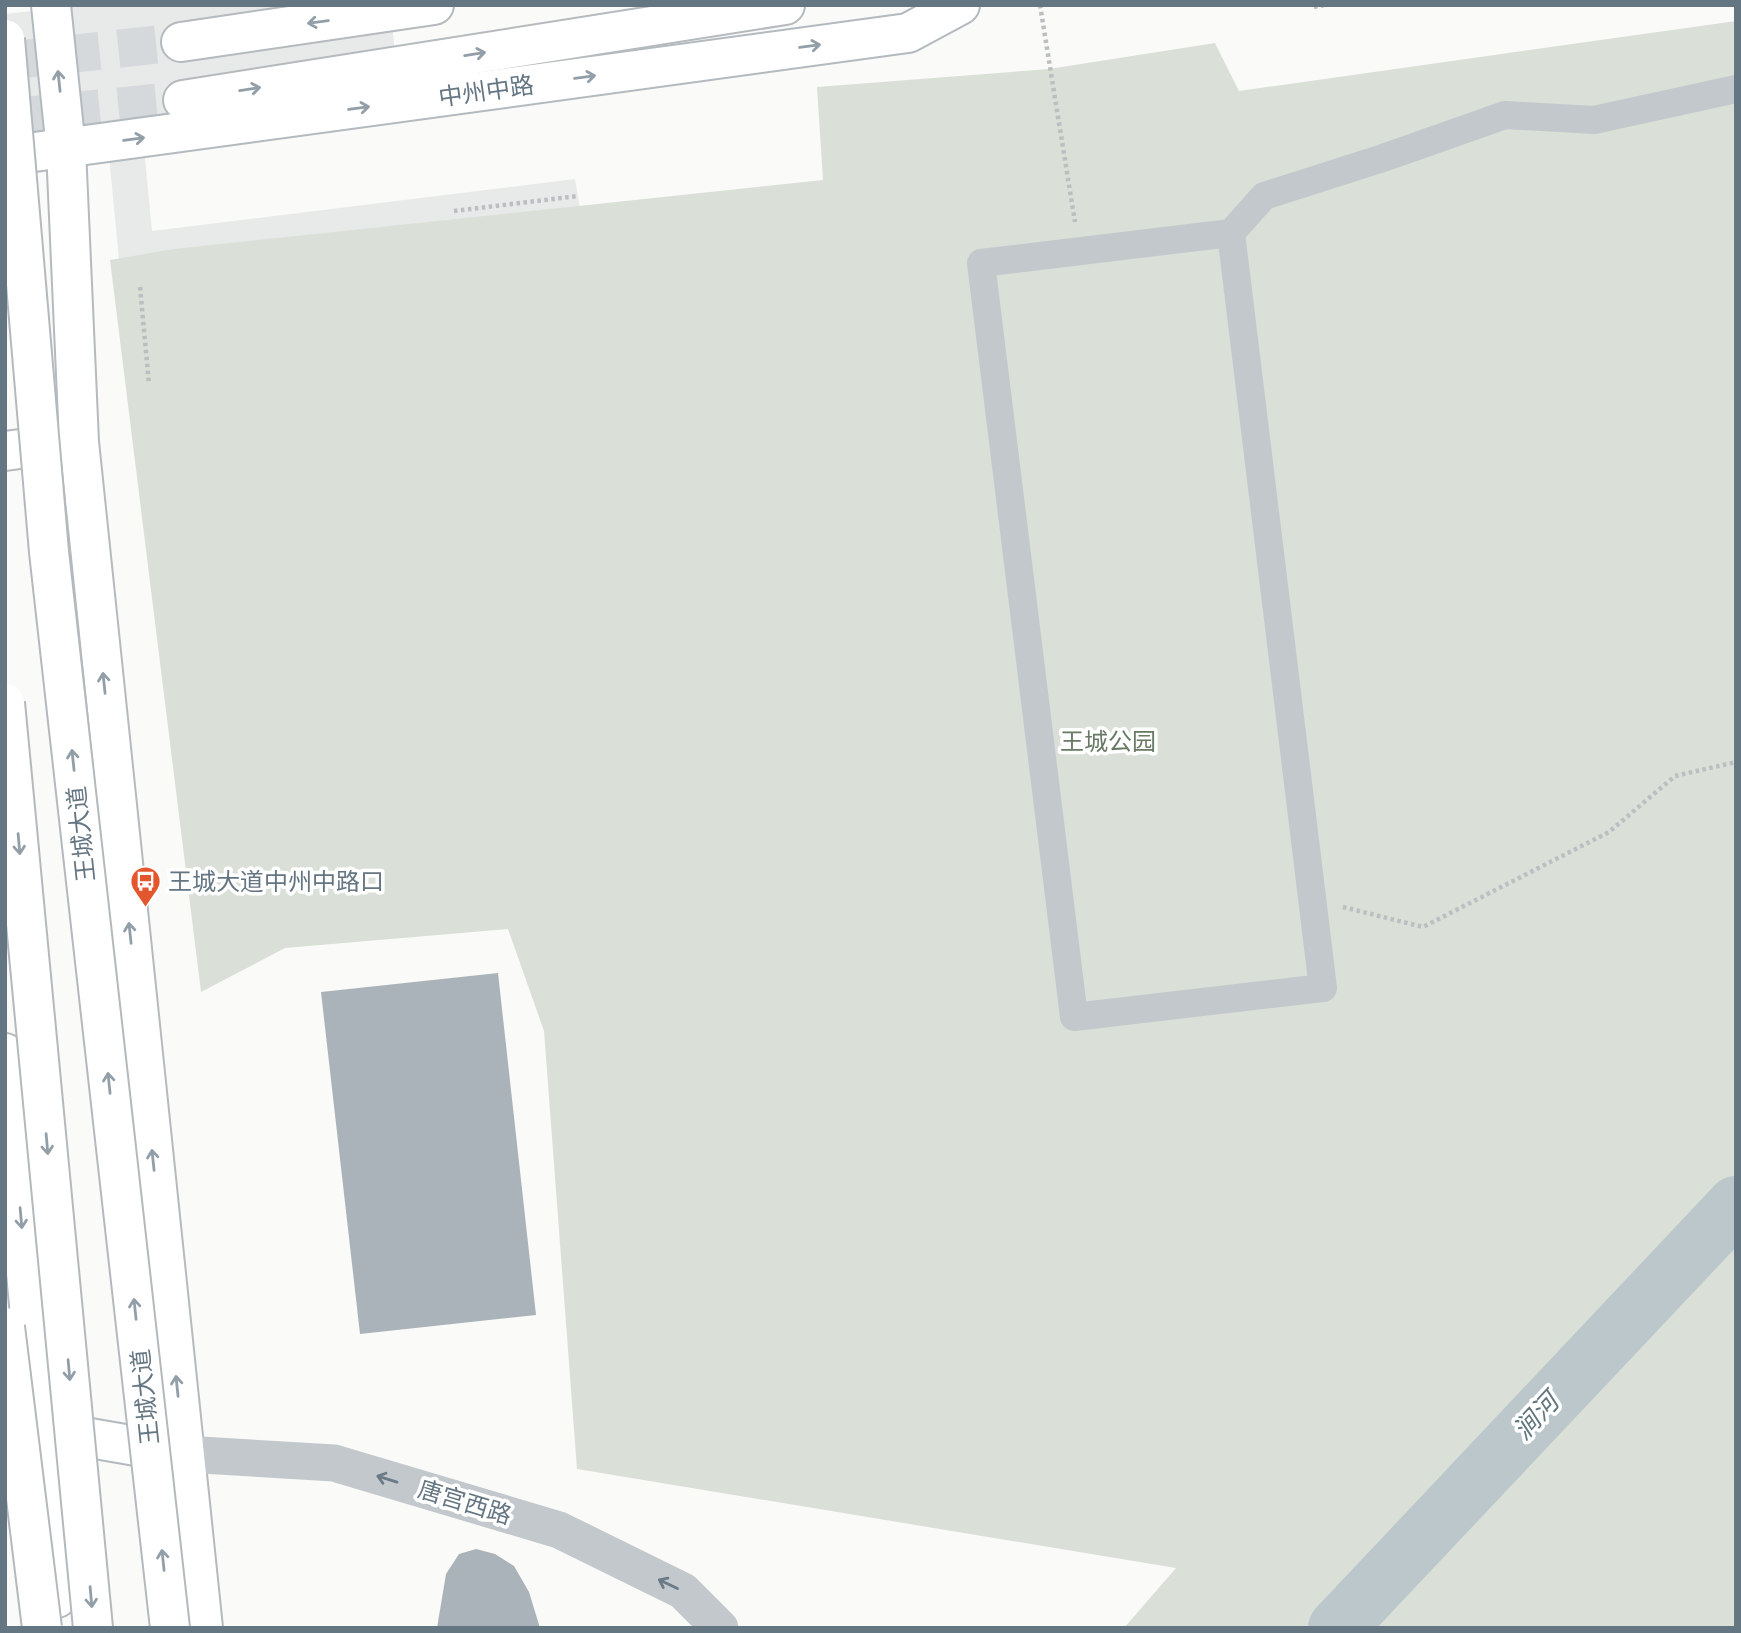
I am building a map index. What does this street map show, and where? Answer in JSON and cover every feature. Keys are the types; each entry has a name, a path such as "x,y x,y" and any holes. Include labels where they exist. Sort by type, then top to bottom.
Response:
{"main road":[{"path":"51,5 66,149 79,442 203,1628"},
{"path":"180,42 434,5"},
{"name":"中州中路","path":"183,100 785,5"},
{"name":"中州中路","path":"5,156 908,33 960,5"},
{"name":"王城大道","path":"5,39 49,552 170,1628"},
{"path":"5,451 79,442"},
{"path":"5,703 93,1628"},
{"path":"5,1053 23,1428 43,1468 60,1628"},
{"path":"5,1327 42,1628"},
{"name":"唐宫西路","path":"23,1428 184,1454"},
{"name":"唐宫西路","path":"5,1476 43,1468 184,1454"},
{"path":"5,1476 25,1628"},
{"path":"21,1590 33,1628"}],"street":[{"path":"1231,233 1324,988 1074,1017 981,263 1231,233 1264,196 1505,115 1594,120 1736,89"},
{"name":"唐宫西路","path":"184,1454 334,1463 559,1530 683,1591 720,1628"}],"path":[{"path":"1040,5 1080,251"},
{"path":"1314,7 1325,5"},
{"path":"454,211 578,196"},
{"path":"140,286 149,384"},
{"path":"1313,900 1423,927 1609,832 1675,776 1736,762"}],"shaded area":[{"path":"86,5 390,5 399,91 141,118 152,231 575,179 581,215 131,385 106,124 5,135 5,14"}],"green space":[{"name":"王城公园","path":"1736,21 1736,1628 1124,1628 1176,1568 577,1469 544,1031 508,929 285,948 201,992 110,260 174,249 823,180 817,87 1049,69 1215,43 1239,91"}],"building":[{"path":"498,973 536,1315 360,1334 321,992"},
{"path":"476,1549 495,1554 514,1566 529,1592 540,1628 437,1628 446,1574 459,1554"}],"waterway":[{"name":"涧河","path":"1337,1628 1736,1205"}],"tunnel":[{"path":"5,61 181,42"},
{"path":"5,118 183,100"}],"place":[{"name":"王城大道中州中路口","path":"145,908"}]}
